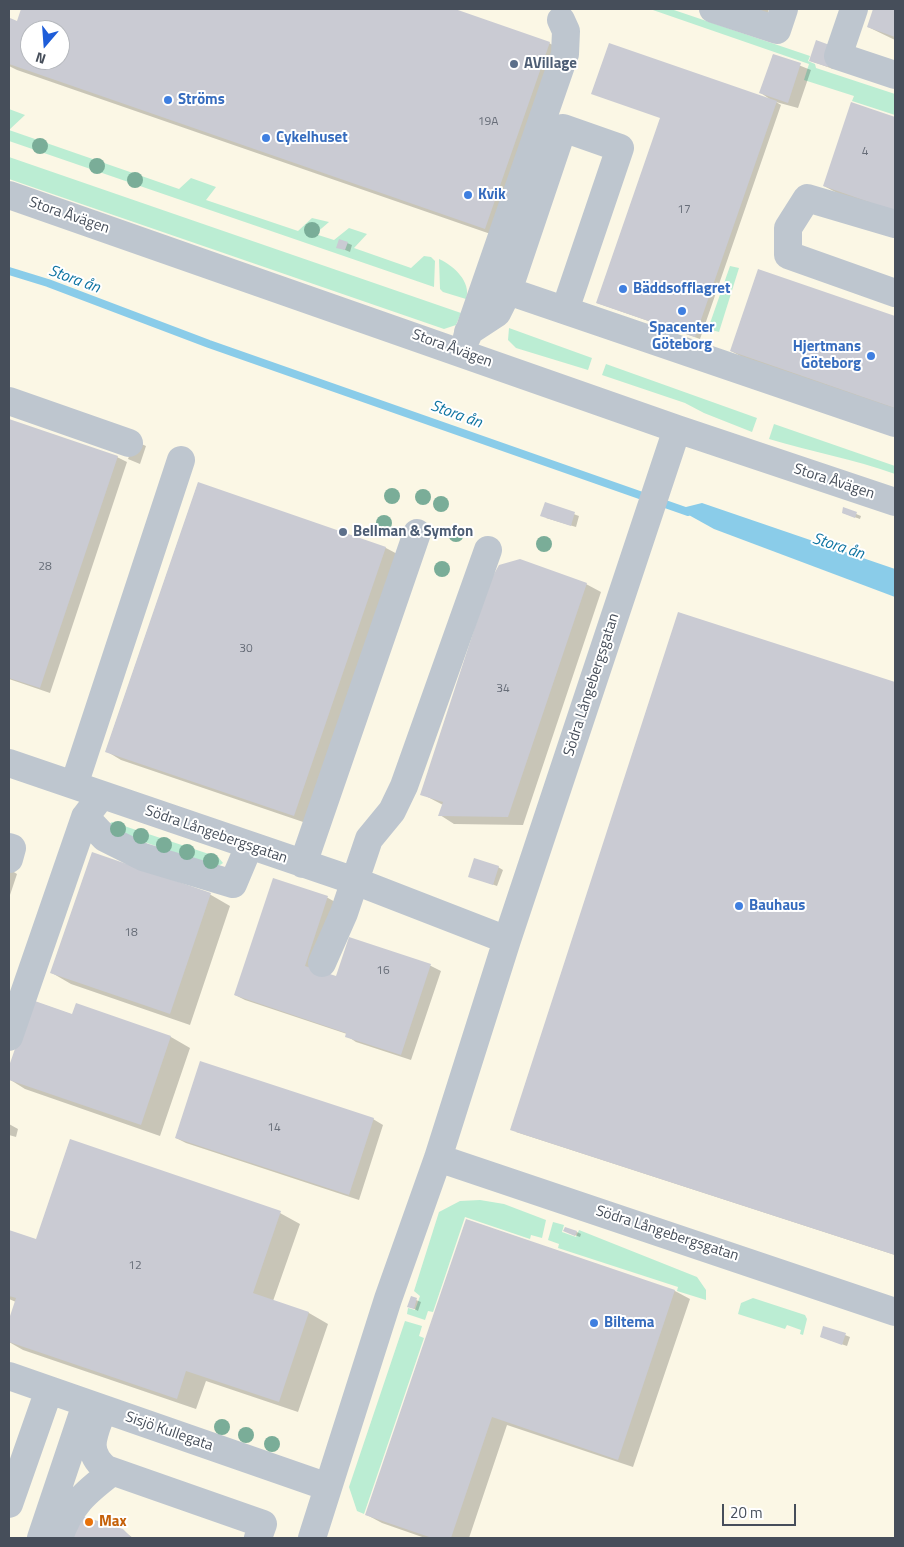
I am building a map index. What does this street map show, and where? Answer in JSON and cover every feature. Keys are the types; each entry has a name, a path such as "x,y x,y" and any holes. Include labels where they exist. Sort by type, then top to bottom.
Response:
{"street":[{"path":"713,9 777,30 784,9"},
{"path":"854,9 838,56 895,75"},
{"path":"465,342 565,54 566,31 561,20"},
{"path":"465,342 496,313 508,291 562,128 620,148 565,310"},
{"name":"Stora Åvägen","path":"9,195 465,342 677,429 895,502"},
{"path":"895,224 807,198 788,228 788,255 895,293"},
{"path":"508,291 895,423"},
{"path":"9,401 130,443"},
{"name":"Södra Långebergsgatan","path":"312,1538 388,1299 438,1158 507,940 677,429"},
{"path":"74,785 181,460"},
{"path":"303,864 417,533"},
{"path":"322,963 355,882 358,865 369,839 392,811 404,786 488,550"},
{"name":"Södra Långebergsgatan","path":"9,763 100,796 355,882 507,940"},
{"path":"9,1037 85,818 100,796"},
{"path":"85,818 105,838 143,857 233,884 249,846"},
{"path":"9,847 12,848 9,859"},
{"name":"Södra Långebergsgatan","path":"438,1158 895,1312"},
{"name":"Sisjö Kullegata","path":"9,1376 328,1488"},
{"path":"9,1504 19,1443 49,1390"},
{"path":"95,1406 91,1445 95,1460 112,1472 263,1524 258,1538"},
{"path":"41,1538 95,1406"},
{"path":"59,1538 70,1510 86,1492 112,1472"}],"shaded area":[{"path":"9,9 895,9 895,1538 9,1538"}],"green space":[{"path":"650,9 671,9 810,56 808,61 815,64 816,68 895,94 895,115 852,101 854,96 804,80 809,64"},
{"path":"9,109 25,115 9,130"},
{"path":"9,130 179,189 191,178 216,187 206,200 298,231 312,218 329,222 315,234 334,240 349,228 367,234 354,248 411,268 424,256 431,257 435,261 434,287 9,141"},
{"path":"9,157 461,313 456,325 444,329 9,179"},
{"path":"439,259 450,265 464,280 467,293 466,299 443,292 440,289"},
{"path":"730,266 739,268 719,332 708,329"},
{"path":"509,328 592,358 588,370 516,348 508,340"},
{"path":"606,364 757,418 752,432 704,413 685,403 602,375"},
{"path":"774,424 895,466 895,474 769,439"},
{"path":"112,822 218,857 223,863 217,867 115,832 109,824"},
{"path":"480,1200 504,1204 546,1220 542,1238 531,1235 530,1239 465,1217 433,1312 428,1311 425,1320 407,1314 408,1308 415,1310 420,1296 414,1291 439,1212 460,1201"},
{"path":"553,1222 564,1225 562,1232 576,1237 579,1230 697,1277 706,1290 706,1300 677,1291 678,1287 558,1248 559,1244 548,1240"},
{"path":"753,1298 805,1315 807,1319 803,1335 800,1334 801,1330 787,1325 785,1329 738,1314 741,1303"},
{"path":"405,1321 422,1326 419,1336 424,1338 364,1514 357,1511 349,1487"}],"water":[{"path":"702,503 895,569 895,597 714,529 678,509"}],"building":[{"path":"21,9 455,9 550,42 485,229 26,70 70,70 70,20 20,20 20,68 9,64 10,18 17,21"},
{"path":"873,9 895,9 895,37 867,27"},
{"path":"816,40 835,47 828,67 809,61"},
{"path":"609,43 777,101 695,337 596,303 660,118 591,94"},
{"path":"773,54 801,63 788,103 759,93"},
{"path":"851,102 895,117 895,211 823,186"},
{"path":"339,239 348,242 345,250 336,248"},
{"path":"758,269 895,316 895,408 730,351"},
{"path":"9,419 118,456 40,688 9,678"},
{"path":"198,482 386,547 294,816 105,752"},
{"path":"545,502 575,512 571,526 540,516"},
{"path":"843,507 857,512 855,518 842,513"},
{"path":"520,559 587,583 508,817 438,816 443,802 420,795 490,581 499,565"},
{"name":"Bauhaus","path":"678,612 895,682 895,1255 510,1130"},
{"path":"92,852 211,893 170,1014 50,973"},
{"path":"474,858 499,866 493,885 468,877"},
{"path":"273,878 328,896 305,966 336,976 349,937 431,964 401,1055 345,1037 346,1033 234,995"},
{"path":"32,1000 72,1014 76,1003 171,1036 141,1125 9,1080 9,1066"},
{"path":"200,1061 374,1118 349,1195 175,1138"},
{"path":"70,1139 281,1211 253,1293 309,1312 279,1402 186,1371 177,1399 9,1342 9,1319 16,1298 9,1296 9,1230 36,1239"},
{"path":"466,1219 675,1290 618,1460 492,1417 451,1538 432,1538 365,1515"},
{"path":"565,1227 577,1231 575,1236 563,1231"},
{"path":"411,1296 417,1298 414,1309 407,1307"},
{"path":"823,1326 846,1333 842,1345 820,1337"},
{"name":"Max","path":"79,1515 123,1529 132,1538 71,1538"}],"waterway":[{"name":"Stora ån","path":"9,271 48,283 209,344 688,512"}],"place":[{"name":"AVillage","path":"514,64"},
{"name":"Ströms","path":"168,100"},
{"name":"Cykelhuset","path":"266,138"},
{"name":"Kvik","path":"468,195"},
{"name":"Bäddsofflagret","path":"623,289"},
{"name":"Spacenter Göteborg","path":"682,311"},
{"name":"Hjertmans Göteborg","path":"871,356"},
{"name":"Bellman & Symfon","path":"343,532"},
{"name":"Bauhaus","path":"739,906"},
{"name":"Biltema","path":"594,1323"},
{"name":"Max","path":"89,1522"}]}
